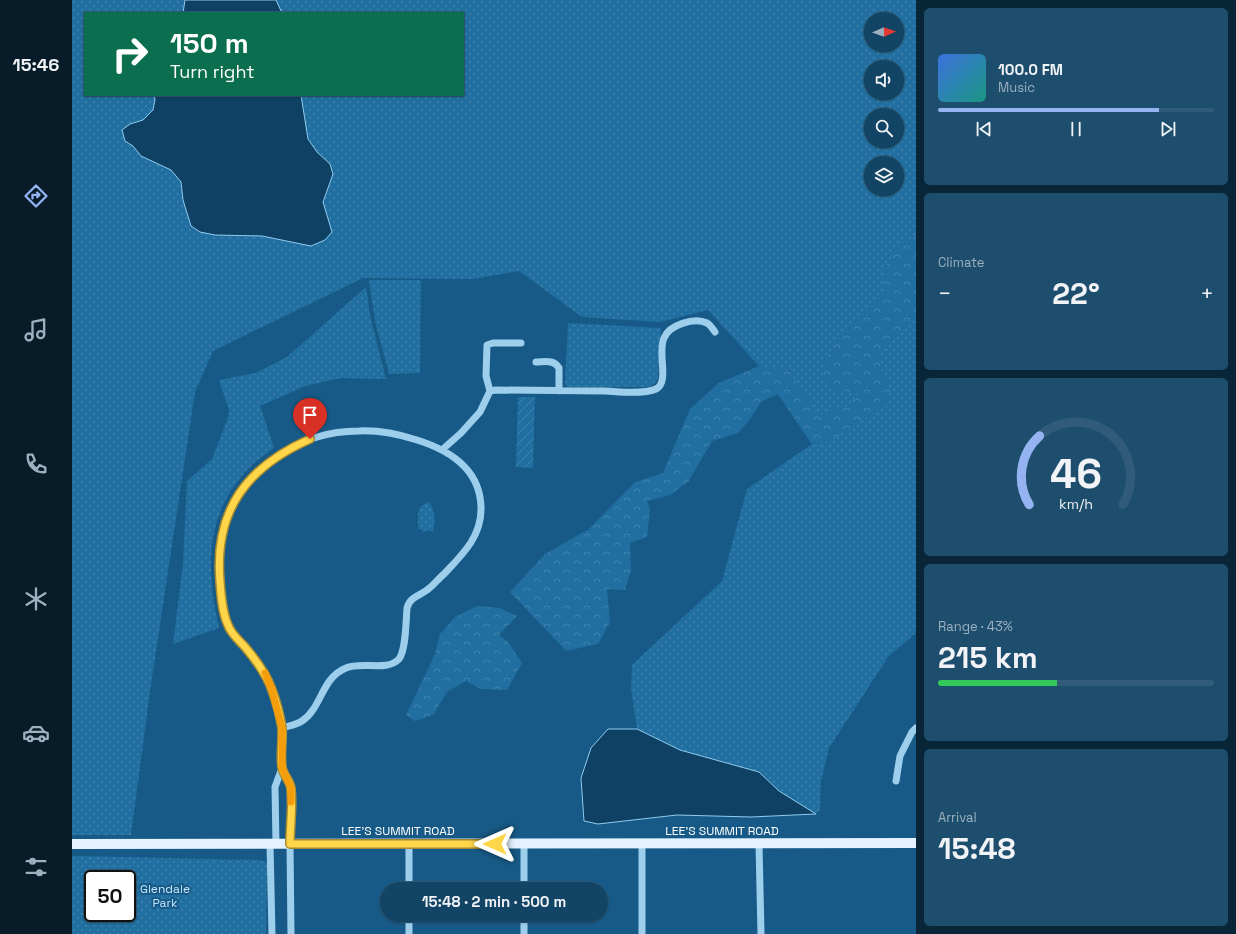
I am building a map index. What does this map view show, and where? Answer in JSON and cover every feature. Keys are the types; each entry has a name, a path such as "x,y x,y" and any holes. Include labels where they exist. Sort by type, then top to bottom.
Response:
{"main road":[{"name":"LEE'S SUMMIT ROAD","path":"72,844 916,843"}],"street":[{"path":"490,391 629,392 652,390 662,384 661,360 663,340 665,335 670,330 678,325 701,321 710,325 715,332"},
{"path":"443,449 461,433 480,412 490,391 486,376 487,345 493,343 521,343"},
{"path":"536,362 551,362 557,365 559,368 559,391"},
{"path":"272,934 275,787 282,768 282,728 272,690 264,671 231,632 225,616 221,592 219,558 224,525 241,490 269,461 294,446 321,436 353,431 386,432 443,449 464,465 477,488 481,500 478,528 473,540 463,555 432,586 409,603 407,608 402,653 397,660 390,665 353,666 336,673 327,684 318,702 307,717 297,724 282,728"},
{"path":"896,781 900,756 912,732 916,728"},
{"path":"282,768 291,788 291,934"},
{"path":"409,844 409,882"},
{"path":"524,844 524,882"},
{"path":"642,844 642,934"},
{"path":"760,844 761,934"},
{"path":"409,922 409,934"},
{"path":"524,922 524,934"}],"green space":[{"path":"72,0 916,0 916,633 888,657 829,748 821,781 820,809 816,814 779,791 759,772 680,750 637,729 631,689 632,665 722,581 747,489 812,444 759,366 708,310 660,322 582,317 519,271 473,279 363,278 213,351 195,392 150,691 131,835 72,835"},
{"path":"916,236 916,315 881,351 879,362 890,392 887,405 828,442 812,444 778,394 761,402 751,418 738,433 712,441 688,482 670,495 647,501 650,509 647,537 630,543 631,570 625,590 607,589 610,622 598,644 566,651 510,592 545,554 589,529 635,482 663,473 690,409 719,383 759,366 787,370 804,390 818,415 848,405 859,393 834,390 824,378 824,361 841,335 861,317 884,292 885,267 899,245"},
{"path":"369,280 421,281 420,373 389,374 375,321"},
{"path":"366,287 371,320 386,379 341,378 305,386 260,406 274,448 253,464 235,485 224,504 212,543 212,585 219,628 173,644 183,564 187,481 212,459 229,415 229,410 219,380 256,373 287,357"},
{"path":"568,323 661,328 658,379 656,382 647,387 567,387 565,384"},
{"path":"518,397 535,397 533,468 516,467"},
{"path":"429,502 433,509 433,532 428,530 423,532 421,529 418,529 418,512 424,504"},
{"path":"477,606 500,608 517,616 499,635 508,642 522,663 507,690 481,689 466,681 447,692 433,715 415,721 406,715 435,654 440,634 455,617"},
{"name":"Glendale Park","path":"72,857 258,860 265,861 267,866 266,934 72,934"}],"shaded area":[{"path":"185,0 276,0 282,12 183,12"},
{"path":"154,96 301,96 308,139 317,152 330,164 333,174 323,202 332,232 325,240 311,246 262,236 215,235 200,232 191,226 183,200 181,182 171,170 141,156 133,146 125,141 122,130 130,124 143,120 153,110"},
{"path":"608,729 637,729 680,750 759,772 779,791 816,814 751,817 677,815 598,824 584,821 581,778 591,748"}],"slow traffic":[{"path":"265,673 276,701 282,728 282,768 291,788 291,802"}],"route":[{"path":"310,439 294,446 269,461 258,470 241,490 228,514 224,525 219,558 221,592 228,626 231,632 264,671 276,701 282,728 282,768 291,788 290,844 495,844"}]}
